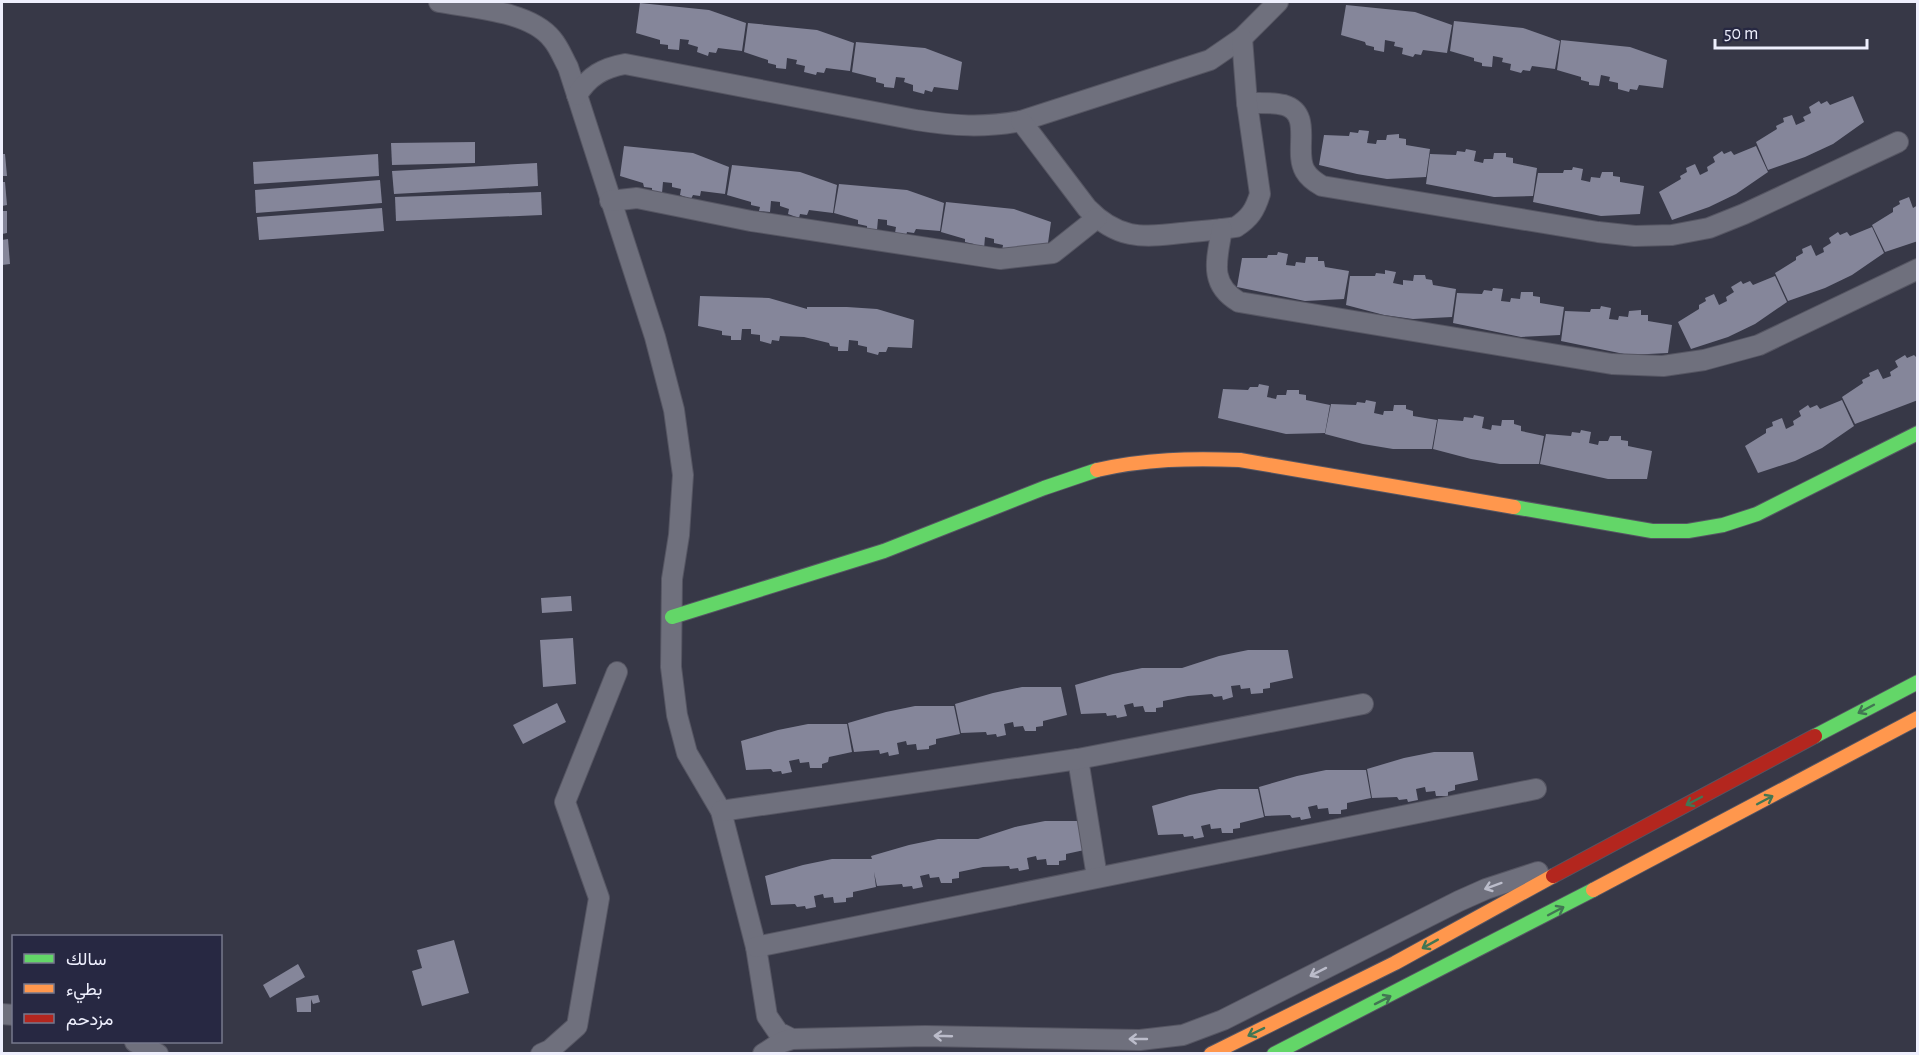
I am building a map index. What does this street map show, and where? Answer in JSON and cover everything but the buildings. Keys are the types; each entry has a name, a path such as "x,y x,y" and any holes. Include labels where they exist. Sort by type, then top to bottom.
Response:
{"main road":[{"path":"672,616 913,541 1085,474 1123,464 1201,458 1240,460 1652,531 1688,531 1723,525 1757,514 1917,433"},
{"path":"1211,1053 1395,963 1570,866 1917,682"},
{"path":"1274,1053 1523,928 1917,718"}],"street":[{"path":"439,2 519,17 539,26 553,39 568,67 655,336 674,410 683,475 679,535 672,579 671,667 677,715 687,753 721,811 756,947 767,1016 757,1053"},
{"path":"577,95 585,82 597,73 625,64 959,126 994,126 1021,121 1210,60 1242,38 1278,2"},
{"path":"1021,121 1097,218 1120,232 1148,237 1236,226 1248,219 1256,208 1260,194 1247,103 1242,38"},
{"path":"1247,103 1286,105 1296,112 1301,122 1300,159 1304,170 1312,180 1322,186 1598,232 1635,236 1672,235 1709,228 1898,142"},
{"path":"610,201 637,198 751,221 1000,259 1053,253 1097,218"},
{"path":"1222,229 1216,269 1218,280 1230,297 1239,302 1622,364 1663,366 1704,360 1759,345 1917,269"},
{"path":"541,1053 550,1050 577,1026 599,898 565,802 617,672"},
{"path":"721,811 1078,759 1363,704"},
{"path":"1078,759 1097,877"},
{"path":"756,947 1536,789"},
{"path":"763,1053 780,1042 792,1040 925,1036 1140,1040 1183,1035 1223,1020 1486,889 1513,879 1570,866"},
{"path":"767,1016 778,1032 792,1040"},
{"path":"139,1043 158,1053"}],"traffic: fast":[{"path":"1514,507 1652,531 1688,531 1723,525 1757,514 1918,433"},
{"path":"672,617 884,551 1044,488 1097,470"},
{"path":"1815,736 1918,682"},
{"path":"1274,1054 1593,890"}],"traffic: slow":[{"path":"1097,470 1168,460 1240,460 1514,507"},
{"path":"1593,890 1918,718"},
{"path":"1211,1054 1395,963 1553,876"}],"traffic: jam":[{"path":"1553,876 1815,736"}]}
